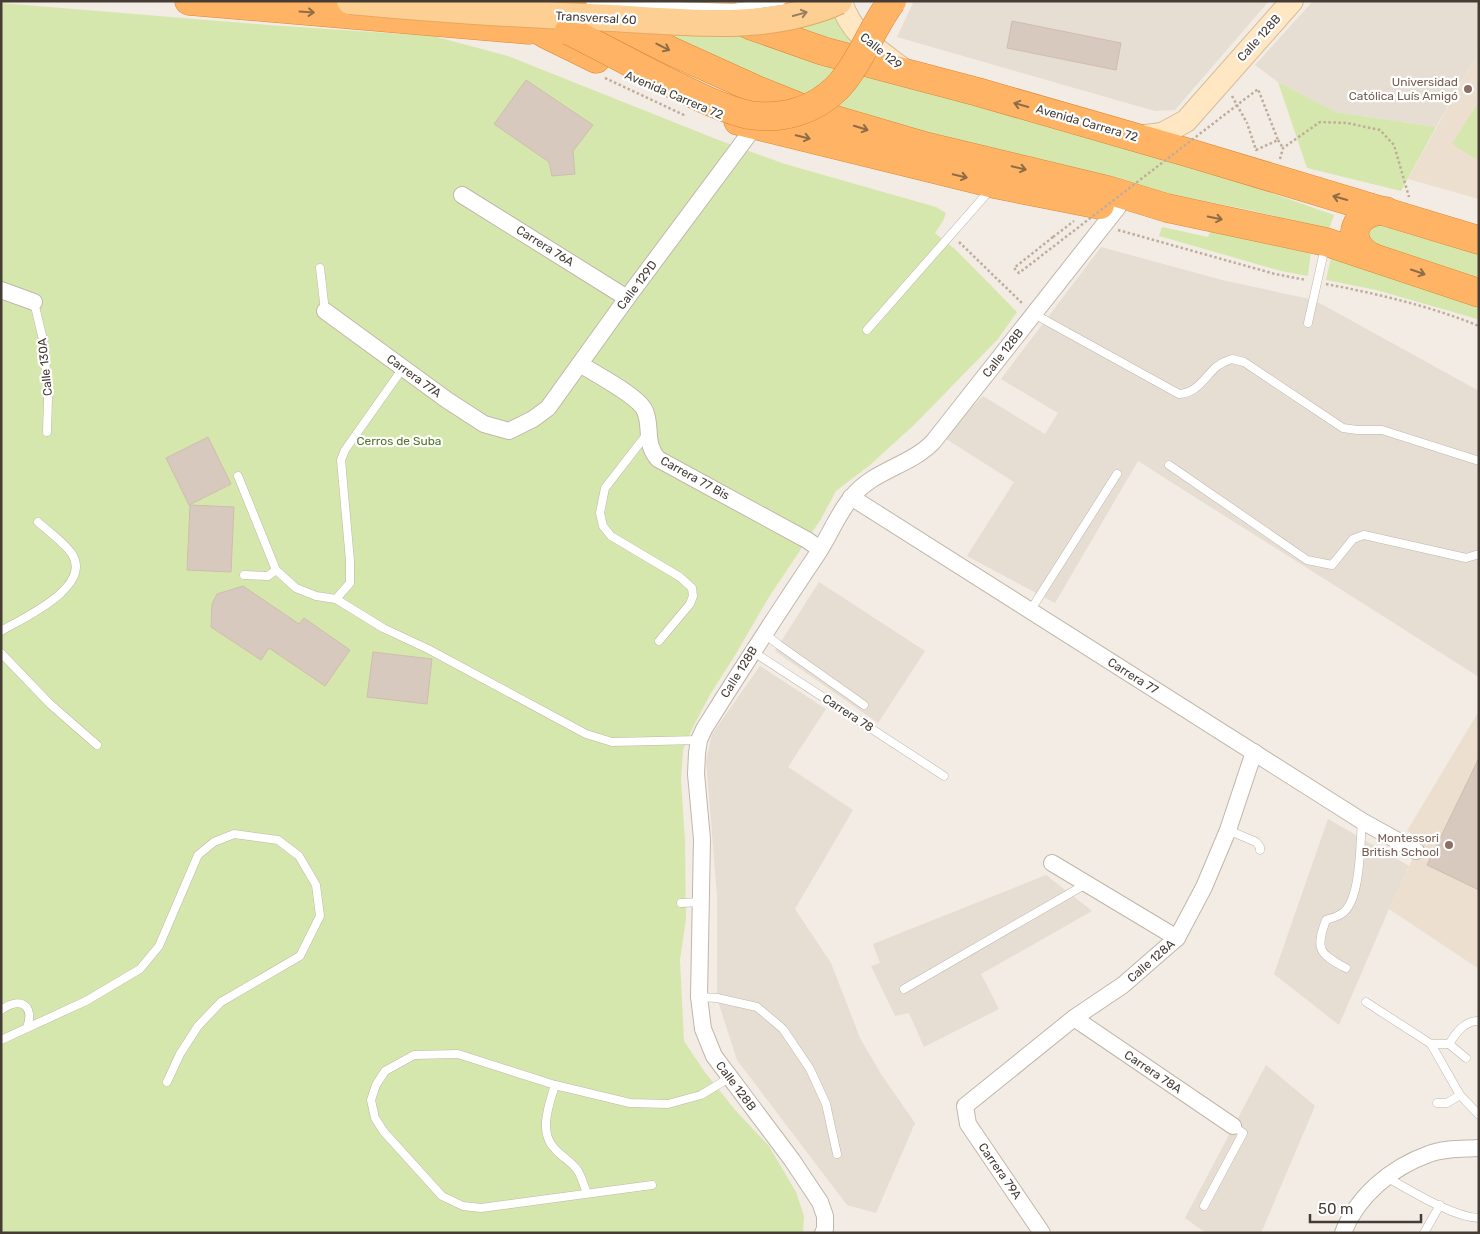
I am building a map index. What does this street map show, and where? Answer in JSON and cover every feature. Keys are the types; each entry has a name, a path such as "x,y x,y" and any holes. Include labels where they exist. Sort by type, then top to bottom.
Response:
{"highway":[{"path":"189,1 519,28 558,33"},
{"name":"Avenida Carrera 72","path":"489,1 558,33 627,75 702,109 755,126 994,184 1096,205 1167,208"},
{"path":"506,1 558,33 715,104 749,115 779,116 800,112 819,103 837,87 864,50 892,1"},
{"name":"Avenida Carrera 72","path":"572,1 671,51 757,90 822,116 921,145 1108,190 1167,208 1326,242 1479,293"},
{"name":"Avenida Carrera 72","path":"698,1 752,26 804,44 1193,154 1399,207 1479,240"},
{"path":"1372,256 1365,253 1359,247 1356,240 1355,231 1358,222 1371,212 1399,207"}],"main road":[{"name":"Transversal 60","path":"350,1 477,12 733,23 793,16 824,8 840,1"}],"street":[{"name":"Calle 129","path":"840,1 862,38 909,74"},
{"name":"Calle 128B","path":"1136,137 1162,134 1186,121 1292,1"},
{"path":"1186,121 1184,141 1193,154"},
{"name":"Calle 129D","path":"509,431 548,408 755,126"},
{"name":"Carrera 76A","path":"462,195 627,298"},
{"name":"Calle 128B","path":"827,1232 825,1216 820,1202 792,1160 714,1056 704,1029 698,997 702,839 696,774 696,753 699,740 752,651 820,549 851,497 878,474 925,450 1118,207"},
{"path":"1,290 34,302"},
{"name":"Carrera 77A","path":"325,311 447,400 484,424 509,431"},
{"name":"Carrera 77 Bis","path":"580,364 638,400 646,412 647,434 654,454 658,459 807,540 820,549"},
{"name":"Carrera 77","path":"851,497 1362,821 1416,851"},
{"name":"Calle 128A","path":"965,1106 1074,1018 1123,984 1177,938 1204,887 1228,830 1254,752"},
{"path":"1052,863 1177,938"},
{"name":"Carrera 78A","path":"1074,1018 1233,1126"},
{"name":"Carrera 79A","path":"965,1106 968,1124 1042,1233"},
{"path":"1343,1233 1360,1202 1397,1169 1430,1153 1479,1148"}],"lane":[{"path":"590,1 732,8 781,1"},
{"path":"867,330 994,184"},
{"path":"1308,323 1326,242"},
{"path":"320,268 325,311"},
{"name":"Calle 130A","path":"34,302 44,344 48,432"},
{"path":"1034,314 1179,394 1188,393 1200,385 1221,363 1232,359 1244,362 1343,428 1382,430 1479,461"},
{"path":"336,599 350,584 350,561 341,460 345,450 403,368"},
{"path":"647,434 606,488 600,513 604,526 611,536 680,577 692,588 693,596 690,604 659,641"},
{"path":"1169,465 1307,560 1332,564 1353,539 1364,535 1466,558 1479,554"},
{"path":"1030,611 1117,474"},
{"path":"238,476 276,570 296,588 316,596 336,599 383,628 428,648 586,734 612,742 699,740"},
{"path":"1,631 59,595 72,581 76,570 75,561 71,553 38,522"},
{"path":"244,575 268,576 276,570"},
{"path":"764,633 779,646 864,705"},
{"name":"Carrera 78","path":"752,651 944,776"},
{"path":"1,653 50,704 97,745"},
{"path":"1346,968 1329,959 1321,949 1321,935 1326,920 1344,913 1352,903 1358,876 1362,821"},
{"path":"1228,830 1256,842 1260,850"},
{"path":"1,1040 86,1001 140,969 159,946 198,855 214,842 234,834 278,840 299,856 316,885 320,916 300,956 221,1002 198,1026 180,1054 167,1082"},
{"path":"904,989 1086,884"},
{"path":"681,903 701,902"},
{"path":"698,997 716,998 757,1007 783,1029 810,1069 826,1104 837,1154"},
{"path":"1,1010 7,1005 16,1002 24,1004 30,1010 31,1018 27,1028"},
{"path":"1366,1002 1431,1044 1460,1094 1479,1115"},
{"path":"1449,1044 1456,1032 1472,1021 1479,1021"},
{"path":"1431,1044 1449,1044 1466,1058"},
{"path":"652,1185 481,1208 463,1206 442,1196 384,1132 375,1118 371,1100 376,1085 385,1072 414,1055 458,1054 555,1085 630,1104 668,1104 701,1094 729,1078"},
{"path":"555,1085 548,1110 547,1136 553,1148 578,1171 587,1193"},
{"path":"1437,1103 1447,1103 1460,1094"},
{"path":"1204,1206 1243,1133 1233,1126"},
{"path":"1386,1177 1440,1205 1461,1214 1479,1218"},
{"path":"1424,1233 1440,1205"}],"path":[{"path":"1223,78 1246,123 1256,150 1278,140"},
{"path":"1053,237 1014,268 1019,273 1258,89 1283,148 1320,122 1347,123 1380,130 1394,145 1399,207"},
{"path":"951,234 1034,314"}],"shaded area":[{"path":"914,1 1269,1 1175,110 1155,111 897,37"},
{"path":"1313,1 1479,1 1479,51 1436,127 1336,112 1278,82 1255,65"},
{"name":"Universidad Católica Luís Amigó","path":"1479,51 1479,199 1408,179"},
{"path":"1101,247 1222,280 1314,300 1479,391 1479,677 1138,461 1055,603 967,556 1014,482 943,437 983,396 1045,434 1058,413 1001,379"},
{"path":"819,582 925,651 878,723 775,651"},
{"path":"760,666 826,709 788,767 853,810 795,909 831,963 860,1038 881,1074 915,1123 876,1213 847,1205 737,1060 717,998 717,895 706,760 712,734"},
{"name":"Montessori British School","path":"1479,711 1479,969 1389,909 1422,839 1407,831"},
{"path":"1328,819 1409,866 1339,1025 1274,974"},
{"path":"1046,875 1092,911 981,974 999,1009 924,1047 909,1013 895,1016 871,966 880,963 873,944"},
{"path":"1266,1065 1315,1106 1261,1233 1206,1233 1185,1218"}],"green space":[{"path":"593,1 669,1 747,39 795,56 871,78 1054,124 1214,173 1334,215 1329,229 1249,210 1073,174 917,135 779,89"},
{"name":"Cerros de Suba","path":"1,3 268,25 433,36 508,56 716,139 785,164 936,207 946,213 935,233 956,250 1017,312 998,339 914,425 870,465 836,491 821,519 769,597 711,693 683,750 681,780 685,841 686,919 680,960 684,1041 704,1071 736,1111 769,1146 796,1192 804,1216 803,1233 1,1233"},
{"path":"834,15 839,25 857,47 788,26"},
{"path":"1278,82 1336,112 1436,127 1401,191 1307,168"},
{"path":"1479,101 1479,161 1452,144"},
{"path":"1374,224 1479,255 1479,282 1370,242 1366,229"},
{"path":"1212,226 1311,250 1308,276 1281,271 1159,236 1162,227 1208,237"},
{"path":"1332,253 1479,299 1479,320 1376,290 1326,280"}],"building":[{"path":"1012,21 1121,43 1116,70 1007,48"},
{"path":"526,80 593,125 573,151 575,174 552,176 549,162 494,124"},
{"path":"208,437 231,484 189,505 166,458"},
{"path":"190,505 234,507 231,572 187,570"},
{"path":"243,586 299,624 304,618 350,650 325,686 269,648 261,660 211,627 212,604 217,594"},
{"path":"373,652 432,659 427,704 367,697"},
{"path":"1479,758 1479,890 1427,865"}],"place":[{"name":"Universidad Católica Luís Amigó","path":"1468,89"},
{"name":"Montessori British School","path":"1449,845"}]}
